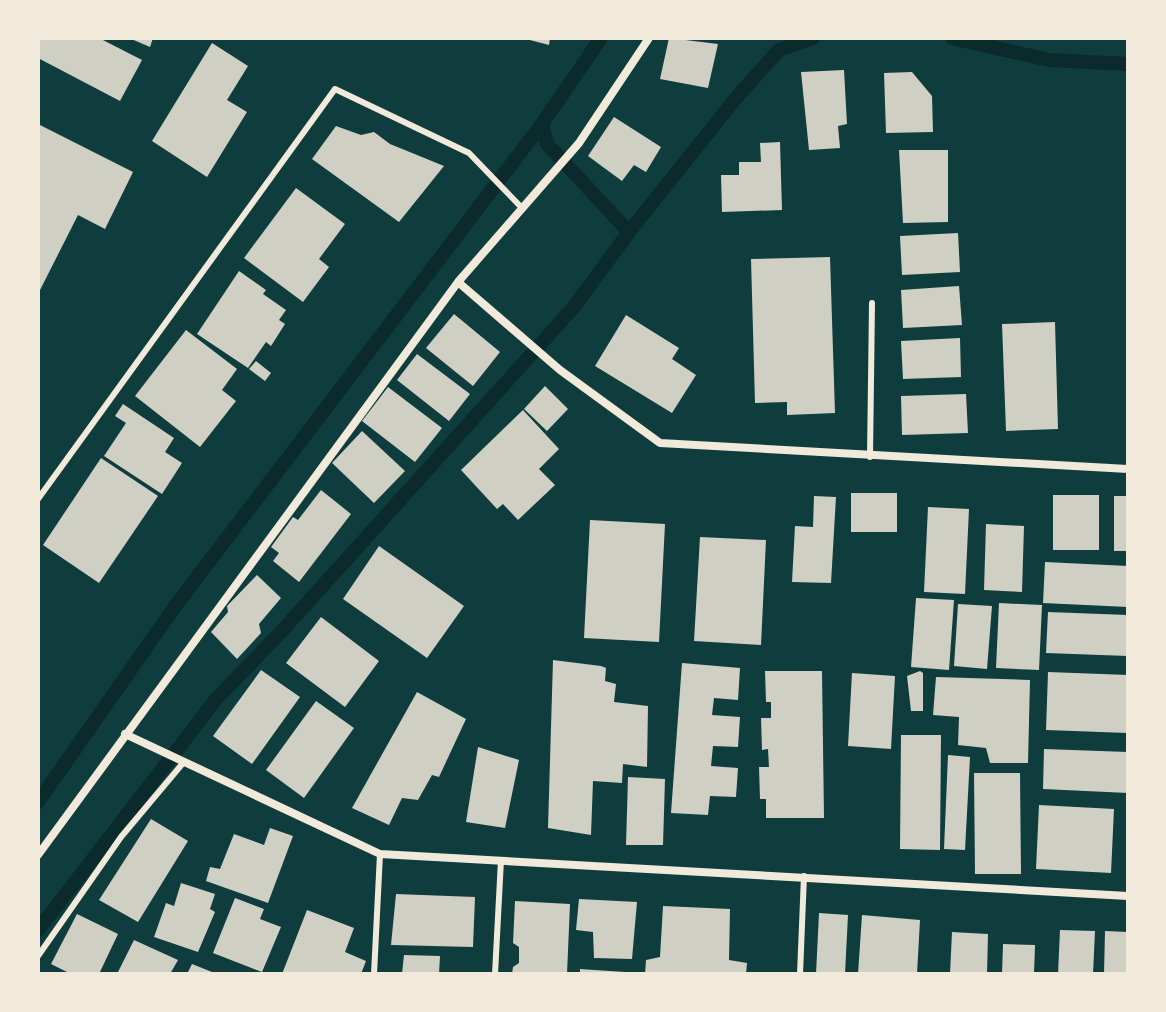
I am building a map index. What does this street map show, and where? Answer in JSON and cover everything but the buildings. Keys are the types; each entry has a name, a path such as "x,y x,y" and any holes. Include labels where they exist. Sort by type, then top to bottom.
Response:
{"street":[{"path":"38,855 458,282 579,143 646,48 649,38"},
{"path":"458,282 560,370 660,443 1128,469"},
{"path":"125,734 380,854 1128,896"}],"lane":[{"path":"38,499 335,89 469,153 522,208"},
{"path":"870,457 872,303"},
{"path":"38,956 121,837 183,763"},
{"path":"374,974 380,854"},
{"path":"495,974 501,860"},
{"path":"800,974 804,876"}],"waterway":[{"path":"38,802 176,605 542,124 601,38"},
{"path":"542,124 547,144 629,232 736,98 779,50 813,38"},
{"path":"952,38 1049,60 1128,64"},
{"path":"38,930 217,698 281,632 573,308 629,232"}]}
